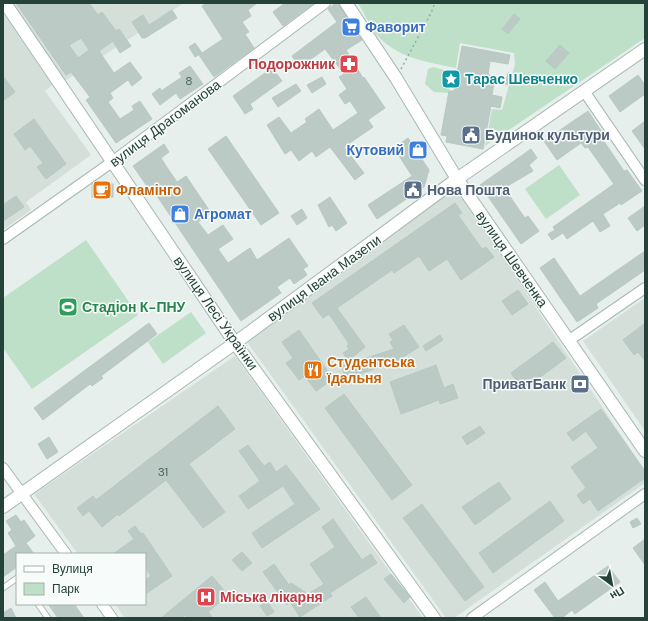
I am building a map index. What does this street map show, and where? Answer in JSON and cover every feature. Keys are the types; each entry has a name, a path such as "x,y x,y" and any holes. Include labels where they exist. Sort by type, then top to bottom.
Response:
{"street":[{"name":"вулиця Лесі Українки","path":"5,3 235,343 434,618"},
{"name":"вулиця Драгоманова","path":"3,240 112,162 325,3"},
{"name":"вулиця Шевченка","path":"346,3 396,78 457,179 645,451"},
{"name":"вулиця Івана Мазепи","path":"3,507 235,343 457,179 645,49"},
{"path":"584,91 645,180"},
{"path":"568,341 645,288"},
{"path":"3,468 65,553"},
{"path":"472,618 645,494"},
{"path":"103,605 112,618"}],"lane":[{"path":"3,588 16,579"},
{"path":"39,605 48,618"}],"path":[{"path":"396,78 435,3"}],"shaded area":[{"path":"9,3 184,3 63,82"},
{"path":"3,13 52,85 45,91 91,155 26,202 31,210 3,230"},
{"path":"456,188 645,471 645,483 454,618 446,618 247,342"},
{"path":"645,298 645,431 583,341"},
{"path":"235,356 423,618 125,618 116,605 146,605 146,553 77,553 34,494"}],"green space":[{"path":"358,3 645,3 645,38 485,146 492,109 502,110 515,64 514,53 460,43 456,68 413,58 394,49 377,35 369,24"},
{"path":"433,67 452,72 449,93 434,92 425,84 428,69"},
{"path":"559,165 580,195 546,219 525,189"},
{"name":"Стадіон К-ПНУ","path":"86,240 138,315 32,389 3,348 3,298"},
{"path":"191,312 206,333 163,364 148,342"}],"building":[{"path":"16,3 89,3 98,15 102,12 116,31 119,29 131,46 120,53 113,41 99,51 114,73 130,62 142,78 132,86 128,80 110,93 113,98 108,102 120,119 134,110 132,106 140,101 152,119 116,143 86,100 90,97 71,72 66,75","holes":["81,38 89,50 78,58 69,45"]},
{"path":"207,3 257,3 248,10 251,16 242,22 249,32 245,34 254,48 214,77 199,55 223,39 202,6"},
{"path":"285,3 314,3 283,26 273,12"},
{"path":"338,3 362,40 346,50 363,78 364,77 385,108 368,120 373,127 344,147 364,173 355,180 330,147 316,157 312,151 299,161 291,150 285,154 267,125 279,117 291,133 307,122 305,119 319,109 333,130 358,113 350,101 345,104 339,95 347,89 339,77 344,74 325,49 300,67 292,56 337,22 328,9"},
{"path":"172,10 177,18 145,38 142,38 132,22 143,15 149,25"},
{"path":"514,14 520,19 508,34 502,29"},
{"path":"195,43 202,53 195,57 189,47"},
{"path":"560,45 569,53 555,69 546,61"},
{"path":"462,46 510,55 508,64 490,61 488,75 495,76 492,95 502,97 500,108 491,106 483,149 446,142 447,136 441,135 449,91 454,91"},
{"path":"190,66 203,84 180,99 176,93 160,105 152,94 160,88 161,91 182,77 179,73"},
{"path":"272,68 282,81 250,104 253,109 245,114 233,96"},
{"path":"508,73 517,75 515,86 505,84"},
{"path":"638,75 645,85 645,94 620,112 609,96"},
{"path":"3,76 15,92 3,101"},
{"path":"322,77 326,84 312,93 307,85"},
{"path":"296,84 301,91 278,107 272,98"},
{"path":"588,111 604,135 601,137 624,171 627,170 642,191 621,205 620,203 603,214 610,226 600,232 593,221 567,239 563,233 552,240 548,234 555,230 553,227 614,184 588,147 585,148 581,143 557,160 544,141"},
{"path":"34,119 66,164 46,179 37,167 43,163 30,146 25,150 14,134"},
{"path":"645,121 645,149 632,131"},
{"path":"226,136 279,213 261,225 208,149"},
{"path":"408,138 429,170 424,187 377,219 368,205 412,176 394,148"},
{"path":"164,144 169,152 161,158 166,166 177,182 186,176 211,213 198,222 208,235 223,225 233,239 218,249 228,263 250,248 257,260 289,238 308,266 303,269 307,275 294,284 290,278 277,287 281,293 241,321 151,187 149,189 133,166"},
{"path":"531,149 537,158 529,165 533,171 504,188 525,218 528,216 539,231 521,244 480,185"},
{"path":"92,184 113,184 113,197 92,197"},
{"path":"16,196 24,207 3,221 3,205"},
{"path":"330,197 347,223 336,231 332,225 329,227 318,205"},
{"path":"455,203 462,213 458,215 482,249 486,247 494,257 461,280 447,259 429,271 419,256 394,273 392,270 337,308 365,347 348,361 343,353 349,349 347,346 349,344 329,314 323,318 312,303"},
{"path":"645,206 645,225 637,231 628,218"},
{"path":"302,209 307,218 297,225 291,216"},
{"path":"645,251 645,270 596,304 598,308 577,322 540,268 554,258 580,296"},
{"path":"518,290 528,304 512,315 502,301"},
{"path":"149,323 157,334 101,376 103,378 92,386 90,384 43,420 34,408"},
{"path":"645,323 645,361 638,352 634,355 623,340"},
{"path":"404,325 419,347 395,362 345,379 342,366 394,349 390,342 393,340 389,334"},
{"path":"299,330 333,379 316,391 305,376 299,380 286,363 293,358 282,342"},
{"path":"440,335 443,340 426,351 423,346"},
{"path":"553,342 566,358 523,390 511,373"},
{"path":"436,365 444,388 453,384 458,398 440,404 439,400 401,414 390,382"},
{"path":"344,394 412,485 392,500 325,408"},
{"path":"218,406 235,429 189,464 225,512 203,528 166,480 102,527 89,511 83,516 77,508 93,496 96,500"},
{"path":"601,409 645,471 645,478 598,511 590,499 583,504 577,495 586,488 571,467 598,448 586,431 573,441 567,433"},
{"path":"480,426 485,433 467,445 462,437"},
{"path":"49,437 58,452 47,459 38,444"},
{"path":"248,445 264,466 270,462 276,472 286,465 320,509 262,548 252,533 295,504 283,486 248,509 239,496 260,481 239,451"},
{"path":"499,482 511,499 475,525 462,507"},
{"path":"550,501 564,521 493,573 479,553"},
{"path":"422,504 484,587 465,601 403,518"},
{"path":"16,515 21,522 24,520 35,536 26,543 33,553 16,553 16,568 3,577 3,555 16,546 8,533 12,530 6,521"},
{"path":"637,518 641,524 633,528 630,522"},
{"path":"333,519 362,560 371,554 377,563 330,593 332,596 300,617 290,602 287,605 263,572 274,564 289,585 291,583 308,594 324,584 310,564 335,547 322,527"},
{"path":"135,526 141,534 143,533 172,576 147,593 146,579 151,576 146,568 146,553 114,553 134,539 128,531"},
{"path":"645,539 645,565 633,548"},
{"path":"242,552 252,563 242,571 232,560"},
{"path":"608,566 620,582 575,614 572,610 562,618 555,618 534,590 545,582 558,601"},
{"path":"391,574 410,597 404,603 384,579"},
{"name":"Міська лікарня","path":"212,576 228,595 208,612 213,618 187,618 185,615 181,618 161,618"},
{"path":"366,597 381,618 359,618 351,607"},
{"path":"267,601 274,612 267,616 260,606"},
{"path":"49,605 75,605 84,618 58,618"},
{"path":"11,608 16,618 3,618 3,613"}],"place":[{"name":"Фаворит","path":"351,27"},
{"name":"Подорожник","path":"349,64"},
{"name":"Тарас Шевченко","path":"451,79"},
{"name":"Будинок культури","path":"471,135"},
{"name":"Кутовий","path":"418,150"},
{"name":"Фламінго","path":"102,190"},
{"name":"Нова Пошта","path":"413,190"},
{"name":"Агромат","path":"180,214"},
{"name":"Стадіон К-ПНУ","path":"68,307"},
{"name":"Студентська їдальня","path":"313,370"},
{"name":"ПриватБанк","path":"580,384"},
{"name":"Міська лікарня","path":"206,597"}]}
